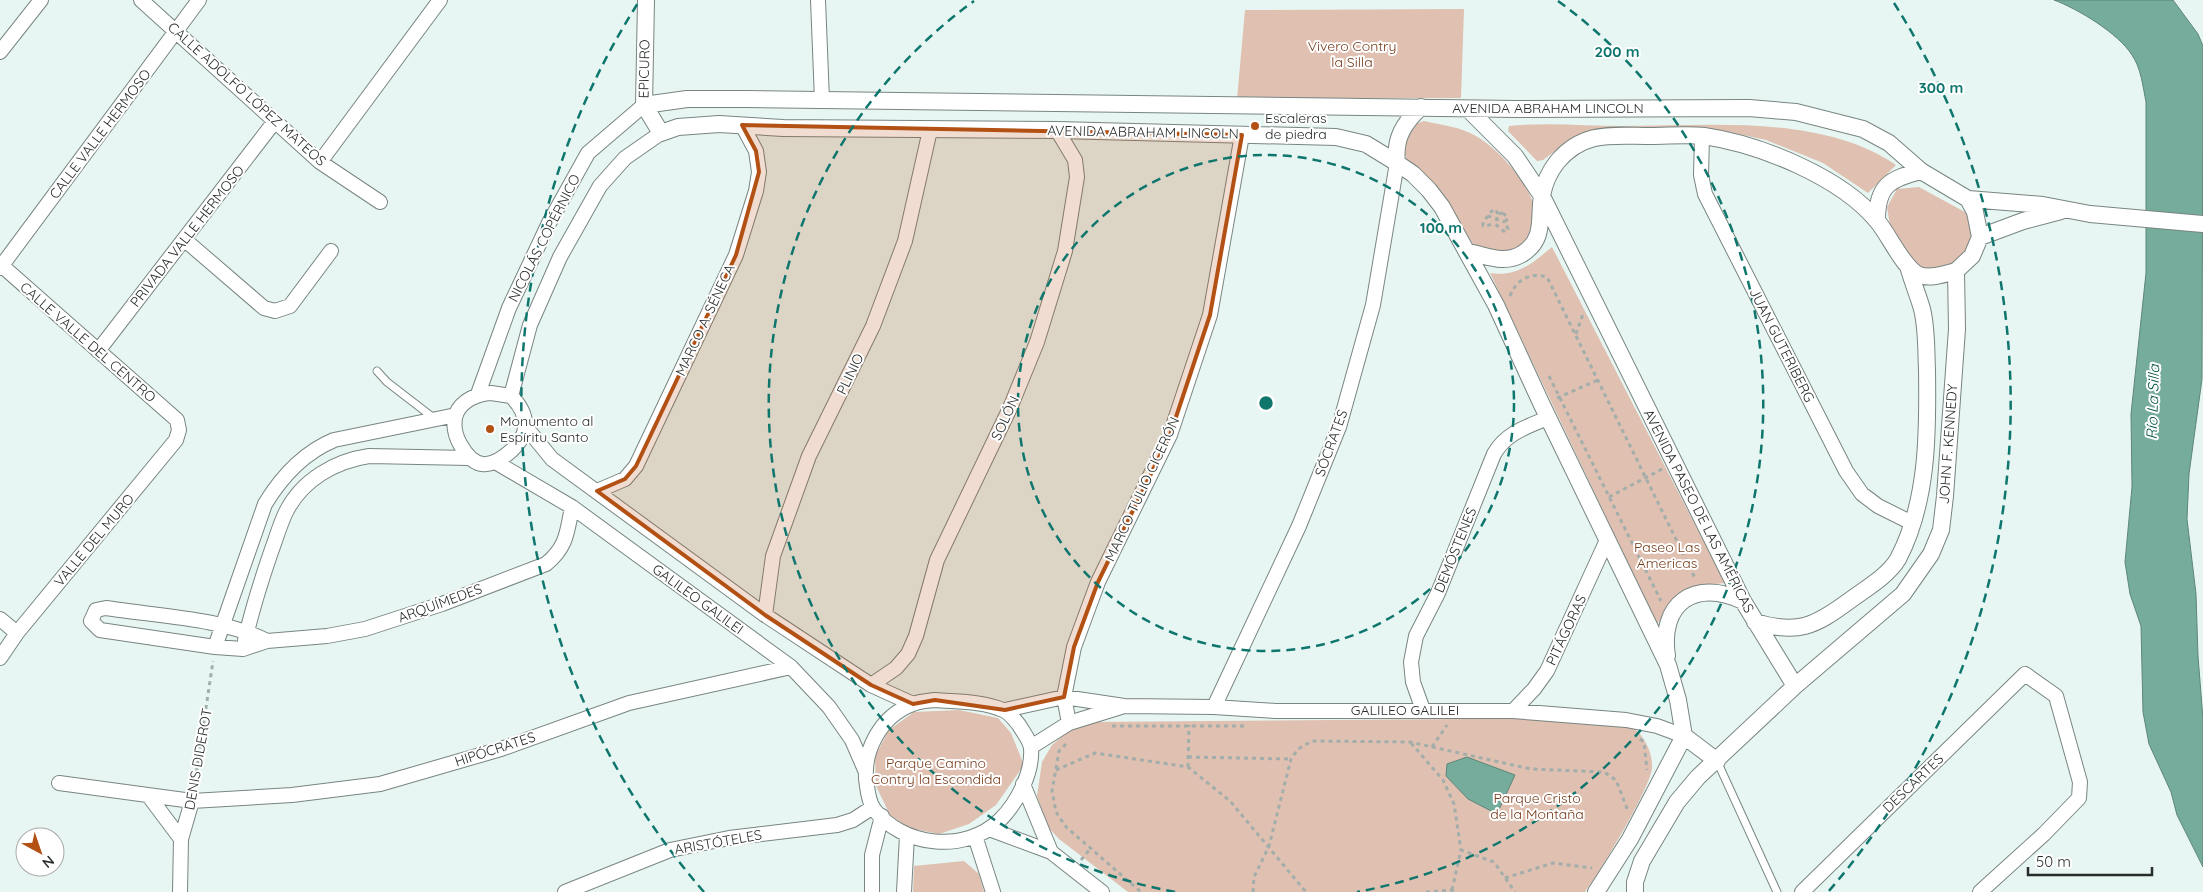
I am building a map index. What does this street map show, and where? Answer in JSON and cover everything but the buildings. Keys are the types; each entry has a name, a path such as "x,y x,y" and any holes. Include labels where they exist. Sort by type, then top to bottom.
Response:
{"street":[{"path":"0,52 42,0"},
{"name":"CALLE ADOLFO LÓPEZ MATEOS","path":"141,0 320,162 380,202"},
{"name":"CALLE VALLE HERMOSO","path":"1,266 199,0"},
{"path":"320,162 440,0"},
{"name":"EPICURO","path":"646,0 644,106 661,133"},
{"path":"818,0 822,100"},
{"name":"AVENIDA ABRAHAM LINCOLN","path":"644,106 687,99 1468,109 1748,108 1796,112 1863,129 1890,143 1921,171 1968,199"},
{"name":"NICOLÁS COPÉRNICO","path":"478,394 509,308 549,223 588,153 644,106"},
{"path":"1397,163 1395,152 1401,130 1421,107"},
{"name":"AVENIDA PASEO DE LAS AMÉRICAS","path":"1468,109 1515,156 1542,196 1743,602 1795,686"},
{"name":"PRIVADA VALLE HERMOSO","path":"98,351 275,121"},
{"name":"AVENIDA ABRAHAM LINCOLN","path":"661,133 678,126 719,124 930,130 1057,130 1336,137 1366,144 1397,163 1429,190 1442,207 1467,252 1498,260 1523,253 1532,245 1540,229 1542,196 1551,169 1566,151 1581,141 1598,137 1702,136 1764,150 1813,172 1858,202 1877,220 1908,266"},
{"name":"MARCO A. SÉNECA","path":"597,491 625,479 636,466 736,254 756,191 759,172 756,151 742,126"},
{"name":"PLINIO","path":"765,615 773,556 809,456 873,326 905,241 930,130"},
{"name":"SOLÓN","path":"871,685 896,668 908,654 916,636 937,560 1010,408 1037,342 1065,251 1077,177 1075,160 1057,130"},
{"name":"NICOLÁS COPÉRNICO","path":"511,396 530,325 560,257 596,194 625,158 661,133"},
{"name":"MARCO TULIO CICERÓN","path":"1069,723 1064,697 1074,646 1098,582 1170,435 1210,315 1242,135"},
{"name":"JUAN GUTERIBERG","path":"1702,136 1701,175 1705,194 1846,472 1862,494 1878,506 1912,524"},
{"name":"SÓCRATES","path":"1214,707 1299,526 1339,426 1373,305 1397,163"},
{"path":"1877,220 1877,206 1884,189 1891,181 1921,171"},
{"path":"1968,199 2043,206 2090,214 2203,224"},
{"path":"1908,266 1919,275 1930,276 1956,271 1972,256 1980,237 1976,212 1968,199"},
{"path":"1980,237 2023,221 2063,210"},
{"path":"185,240 264,308 276,311 290,306 331,251"},
{"path":"1467,252 1496,305 1545,412 1668,665 1678,700 1684,736 1630,838 1596,892"},
{"name":"CALLE VALLE DEL CENTRO","path":"1,266 176,420"},
{"name":"JOHN F. KENNEDY","path":"1756,622 1785,629 1815,624 1827,618 1881,577 1897,560 1912,524 1920,496 1928,410 1926,335 1922,310 1908,266"},
{"name":"JOHN F. KENNEDY","path":"1795,686 1903,594 1931,554 1940,530 1945,496 1957,329 1956,271"},
{"path":"491,393 511,396 522,412 525,426 523,436 497,463 479,464 469,458 456,437 456,415 461,407 478,394 491,393"},
{"name":"DEMÓSTENES","path":"1423,710 1413,682 1411,662 1416,636 1438,593 1500,442 1545,412"},
{"path":"215,647 265,504 277,483 290,469 320,446 334,440 456,415"},
{"name":"VALLE DEL MURO","path":"0,658 17,633 176,440 179,430 176,420"},
{"name":"GALILEO GALILEI","path":"525,426 552,459 765,615 871,685 913,704"},
{"path":"267,641 247,631 222,626 100,608 92,617 93,624 100,630 215,647 243,649 247,631 258,587 286,511 306,485 321,473 344,461 368,456 469,458"},
{"name":"GALILEO GALILEI","path":"497,463 572,507 791,667 829,707 852,740 865,770"},
{"name":"ARQUÍMEDES","path":"243,649 267,641 327,636 365,629 442,604 546,564 559,553 565,540 572,507"},
{"name":"PITÁGORAS","path":"1513,711 1534,689 1547,671 1607,540"},
{"path":"1668,665 1666,632 1670,618 1680,604 1695,593 1712,591 1743,602"},
{"path":"0,619 17,633"},
{"name":"HIPÓCRATES","path":"59,783 192,801 292,795 380,784 501,749 628,703 791,667"},
{"name":"DESCARTES","path":"1802,892 2025,674 2056,696 2080,782 2079,798 2044,834 1980,892"},
{"path":"1635,892 1635,882 1642,861 1677,802 1698,777 1795,686"},
{"name":"GALILEO GALILEI","path":"1005,710 1064,697 1124,706 1214,707 1276,711 1423,710 1450,717 1513,711 1620,719 1657,726 1684,736"},
{"path":"935,700 988,705 1005,710 1016,721 1031,748 1029,766 1023,784 1006,814 989,829 976,836 957,842 935,842 907,835 877,812 869,799 865,770 867,753 876,735 893,717 913,704 935,700"},
{"name":"GALILEO GALILEI","path":"1031,748 1069,723 1124,706"},
{"path":"1684,736 1717,761"},
{"path":"1023,784 1052,852"},
{"path":"148,795 181,839"},
{"name":"DENIS DIDEROT","path":"180,892 181,839 192,801"},
{"path":"872,892 872,855 877,812"},
{"name":"ARISTÓTELES","path":"565,892 670,850 729,838 837,825 877,812"},
{"path":"989,829 1052,852 1102,892"},
{"path":"904,892 907,835"},
{"path":"976,836 993,892"}],"lane":[{"path":"377,371 387,382 435,419"},
{"path":"1717,761 1777,892"}],"path":[{"path":"1488,216 1505,222 1508,229 1505,232 1494,226 1483,226 1488,212 1493,209 1498,214"},
{"path":"1498,214 1506,213 1508,221 1505,222"},
{"path":"1494,226 1498,214"},
{"path":"1509,297 1514,286 1527,276 1537,274 1547,277 1702,592"},
{"path":"1547,372 1670,618"},
{"path":"1545,412 1559,398 1598,380"},
{"path":"1609,497 1675,463"},
{"name":"DENIS DIDEROT","path":"192,801 215,647"},
{"path":"1188,707 1188,767"},
{"path":"1439,724 1450,717"},
{"path":"1432,747 1450,717"},
{"path":"1105,726 1246,726"},
{"path":"1637,737 1644,742 1648,771"},
{"path":"1069,741 1059,751 1055,770 1052,791 1056,812 1066,827 1141,892"},
{"path":"1253,892 1254,877 1268,846 1290,759 1298,749 1312,741 1410,742 1531,769 1604,772 1616,780 1628,813"},
{"path":"1410,742 1443,780 1454,804 1461,850 1454,891 1426,892"},
{"path":"1055,770 1095,752 1188,767 1230,801 1306,892"},
{"path":"1188,757 1290,759"},
{"path":"1626,819 1632,805"},
{"path":"1461,850 1494,862 1515,892"},
{"path":"1588,876 1598,861"},
{"path":"1505,878 1553,863 1594,868"}],"highlighted area":[{"path":"742,125 1242,135 1210,315 1170,435 1098,582 1074,647 1064,697 1005,710 935,700 913,704 871,685 765,615 597,491 625,479 636,466 736,255 759,172 756,151"}],"green space":[{"name":"Vivero Contry la Silla","path":"1464,9 1461,98 1237,99 1245,10"},
{"path":"1424,121 1458,128 1476,136 1495,150 1514,170 1534,204 1536,222 1527,240 1505,255 1474,246 1438,188 1421,170 1408,162 1402,147 1411,126"},
{"path":"1551,124 1764,126 1800,130 1834,137 1866,149 1896,165 1868,193 1823,163 1766,140 1725,131 1591,132 1574,137 1543,160 1537,161 1508,131 1509,126"},
{"path":"1919,187 1974,217 1969,249 1955,267 1923,274 1890,226 1887,207 1897,189"},
{"name":"Paseo Las Americas","path":"1552,247 1725,583 1701,586 1685,593 1672,605 1657,624 1490,273 1508,273 1524,268"},
{"name":"Parque Camino Contry la Escondida","path":"959,710 998,718 1011,733 1024,765 996,805 969,824 939,834 909,828 890,815 876,786 875,756 889,730 914,712"},
{"name":"Parque Cristo de la Montaña","path":"1597,718 1625,724 1637,731 1647,746 1652,768 1634,811 1585,892 1128,892 1059,839 1048,827 1037,796 1042,762 1052,745 1070,730 1089,722"},
{"path":"964,861 979,874 984,892 913,892 914,866"}],"water":[{"name":"Río La Silla","path":"2054,0 2173,0 2198,34 2203,46 2202,379 2189,474 2187,519 2196,594 2203,719 2203,867 2177,815 2171,792 2149,744 2143,712 2141,626 2130,594 2125,562 2132,487 2131,414 2146,273 2146,102 2138,66 2126,47 2097,23"},
{"path":"1467,757 1515,775 1497,814 1468,799 1446,776 1447,764"}],"place":[{"name":"Escaleras de piedra","path":"1255,126"},
{"name":"Monumento al Espíritu Santo","path":"490,429"}]}
